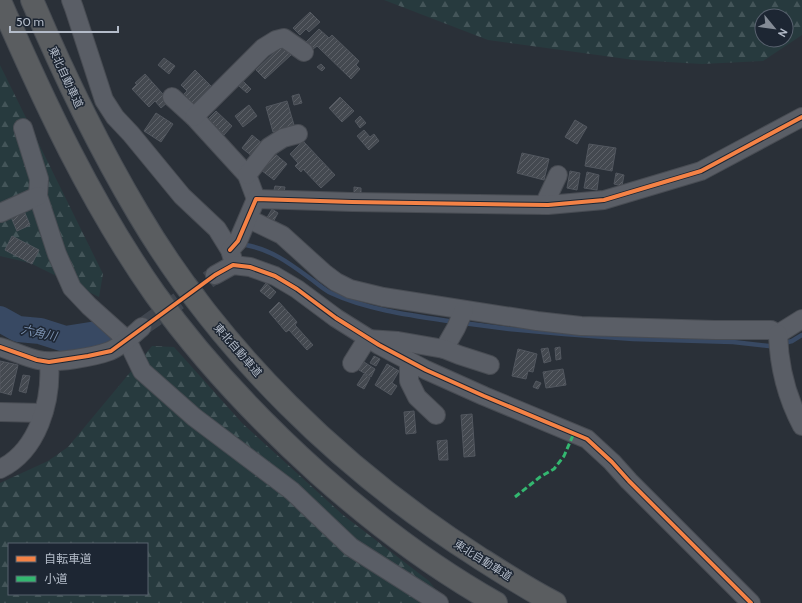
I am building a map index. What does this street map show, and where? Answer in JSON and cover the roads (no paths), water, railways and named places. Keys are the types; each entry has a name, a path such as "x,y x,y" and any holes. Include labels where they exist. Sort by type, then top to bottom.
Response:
{"highway":[{"name":"東北自動車道","path":"32,0 92,130 138,214 179,275 218,327 258,374 308,424 374,482 438,532 555,603"},
{"path":"0,1 32,74 71,154 114,230 155,293 196,347 236,394 289,447 356,506 419,555 496,603"}],"street":[{"path":"71,0 104,100 115,118 131,134 182,196 216,229 232,258 250,267 275,276 297,289 336,318 367,338 409,361 484,396 587,439 612,462 629,482 751,603"},
{"path":"194,117 263,48 276,40 284,38 304,52"},
{"path":"172,97 194,117 247,175 256,199 232,258 215,275"},
{"path":"256,199 544,205 604,200 701,171 802,117"},
{"path":"22,128 39,179 38,196 57,254 72,288 89,306 127,340 142,371 194,417 292,491 351,547 439,603"},
{"path":"247,175 269,147 283,138 298,134"},
{"path":"544,205 558,175"},
{"path":"0,213 38,196"},
{"path":"249,219 282,235 324,273 336,282 350,289 460,319 537,321 581,326 771,330 778,334"},
{"path":"444,348 460,319"},
{"path":"778,334 802,319"},
{"path":"0,347 37,360 49,362 111,351 142,327"},
{"path":"778,334 782,374 793,409 802,426"},
{"path":"367,338 444,348 459,355 490,365"},
{"path":"352,363 367,338"},
{"path":"409,361 409,381 417,397 436,415"},
{"path":"0,469 27,448 36,432 43,413 50,378 49,362"},
{"path":"0,412 43,413"}],"waterway":[{"path":"246,245 264,250 280,258 325,290 345,299 392,312 455,322"},
{"name":"六角川","path":"0,319 18,329 40,331 65,339 103,333"},
{"path":"463,323 509,329 633,339 733,342 769,346 774,345"},
{"path":"781,344 792,341 802,335"}],"tunnel":[{"path":"142,327 215,275"}]}
